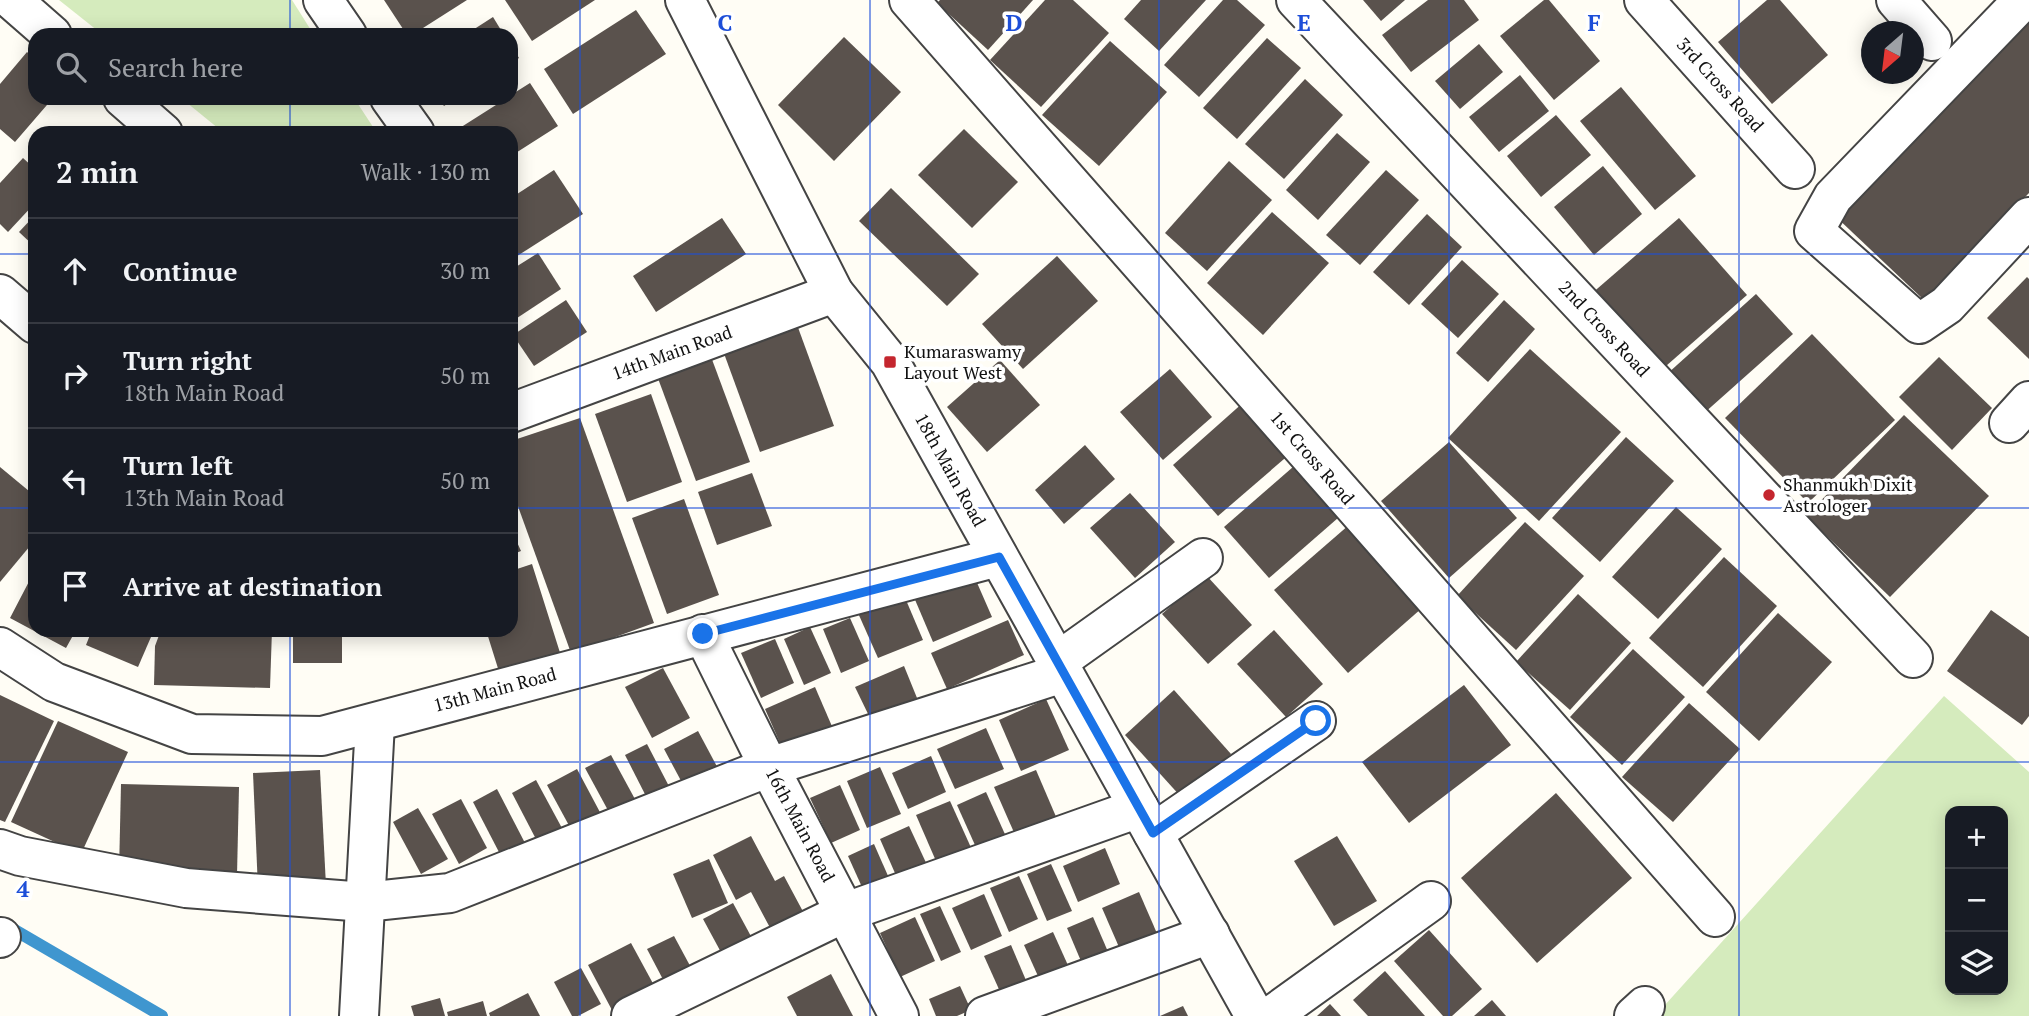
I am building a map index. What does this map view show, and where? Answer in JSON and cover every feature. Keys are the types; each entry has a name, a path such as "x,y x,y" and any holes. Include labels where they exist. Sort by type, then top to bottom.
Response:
{"street":[{"path":"12,0 44,28"},
{"path":"323,0 342,28"},
{"name":"1st Cross Road","path":"909,0 1715,916"},
{"name":"2nd Cross Road","path":"1296,0 1913,658"},
{"name":"3rd Cross Road","path":"1644,0 1795,169"},
{"path":"1896,0 1932,41"},
{"path":"2023,0 1833,197 1814,232 1919,324 1947,305 2029,216"},
{"name":"18th Main Road","path":"693,4 834,293 890,362 1255,1016"},
{"path":"131,105 155,126"},
{"path":"395,105 410,126"},
{"name":"14th Main Road","path":"518,400 834,293"},
{"path":"0,294 28,318"},
{"name":"13th Main Road","path":"0,647 54,682 192,734 322,736 999,557"},
{"path":"0,849 20,856 186,888 365,902 450,893 769,767 1060,667 1203,558"},
{"name":"16th Main Road","path":"703,634 899,1016"},
{"path":"631,1016 846,912 1146,821 1316,721"},
{"path":"359,1016 375,723"},
{"path":"1271,1016 1431,901"},
{"path":"985,1016 1209,934"}],"green space":[{"path":"59,0 292,0 310,28 94,28"},
{"path":"190,105 359,105 372,126 215,126"},
{"path":"1944,696 2029,772 2029,1016 1655,1016"}],"building":[{"path":"384,0 467,0 423,28 402,28"},
{"path":"505,0 595,0 532,41"},
{"path":"940,0 1033,0 988,50 937,3"},
{"path":"1045,0 1073,0 1109,33 1041,107 990,60"},
{"path":"1141,0 1206,0 1159,51 1124,19"},
{"path":"1223,0 1237,0 1265,25 1199,97 1164,65"},
{"path":"1363,0 1405,0 1381,21"},
{"path":"1428,0 1464,0 1479,20 1411,72 1382,35"},
{"path":"1544,0 1549,0 1600,61 1554,100 1500,36"},
{"path":"1767,0 1780,0 1828,55 1772,104 1718,42"},
{"path":"2029,9 2029,193 1925,301 1833,214"},
{"path":"636,10 666,54 573,114 544,69"},
{"path":"493,17 500,28 476,28"},
{"path":"844,37 901,92 834,161 778,105"},
{"path":"1267,38 1301,68 1237,139 1203,108"},
{"path":"1110,41 1167,92 1099,166 1042,115"},
{"path":"1479,44 1503,72 1460,109 1435,81"},
{"path":"27,52 28,105 47,105 15,142 0,129 0,84"},
{"path":"1520,75 1549,111 1499,152 1469,117"},
{"path":"1305,79 1343,115 1284,179 1245,144"},
{"path":"530,83 558,126 518,152 518,126 463,126 496,105 518,105 518,91"},
{"path":"1621,87 1696,176 1655,210 1580,121"},
{"path":"1556,115 1591,155 1541,197 1507,156"},
{"path":"964,129 1018,182 972,228 918,175"},
{"path":"1337,133 1370,162 1318,220 1286,190"},
{"path":"23,158 28,163 28,211 8,232 0,224 0,183"},
{"path":"1229,161 1272,200 1207,271 1165,233"},
{"path":"1603,166 1642,214 1594,255 1554,207"},
{"path":"554,170 583,214 518,255 518,193"},
{"path":"1386,170 1419,200 1360,265 1326,235"},
{"path":"891,188 979,274 947,306 859,221"},
{"path":"1272,212 1329,263 1263,335 1207,283"},
{"path":"1427,214 1462,247 1409,305 1373,272"},
{"path":"722,218 746,254 656,312 633,276"},
{"path":"1679,218 1747,295 1658,373 1590,295"},
{"path":"28,222 28,240 19,232"},
{"path":"538,253 561,289 518,317 518,266"},
{"path":"1057,256 1098,301 1023,369 982,324"},
{"path":"1462,260 1499,294 1458,338 1421,304"},
{"path":"2027,277 2029,279 2029,359 1987,318"},
{"path":"1756,294 1793,334 1693,423 1657,383"},
{"path":"566,300 587,332 534,366 518,342 518,332"},
{"path":"1504,300 1535,329 1488,382 1456,353"},
{"path":"796,322 834,426 760,452 722,348"},
{"path":"1812,334 1895,420 1808,503 1725,418"},
{"path":"1530,349 1621,432 1539,521 1448,438"},
{"path":"710,354 750,462 696,481 656,373"},
{"path":"1939,357 1992,408 1952,450 1899,397"},
{"path":"1000,360 1040,405 987,452 947,407"},
{"path":"1170,369 1212,417 1163,460 1120,412"},
{"path":"651,394 682,482 627,502 595,414"},
{"path":"1245,401 1291,453 1218,516 1173,465"},
{"path":"1904,415 1989,496 1890,597 1806,516"},
{"path":"580,418 654,623 571,653 518,506 518,439"},
{"path":"1626,437 1674,481 1600,562 1552,518"},
{"path":"1449,442 1517,518 1449,578 1381,501"},
{"path":"1085,445 1115,479 1064,524 1035,490"},
{"path":"1301,460 1346,511 1269,578 1224,527"},
{"path":"0,467 28,490 28,548 0,582"},
{"path":"752,473 772,526 717,545 698,492"},
{"path":"1130,493 1175,542 1135,578 1090,528"},
{"path":"684,499 719,595 667,614 632,518"},
{"path":"1676,507 1722,549 1658,619 1612,577"},
{"path":"1357,518 1430,601 1348,673 1274,590"},
{"path":"1525,522 1584,576 1516,650 1457,596"},
{"path":"1724,557 1777,606 1703,687 1649,638"},
{"path":"532,564 562,659 501,678 488,637 518,637 518,569"},
{"path":"971,569 992,617 933,642 913,595"},
{"path":"1206,575 1252,625 1208,664 1162,614"},
{"path":"28,583 28,628 10,618"},
{"path":"903,593 923,640 878,658 858,613"},
{"path":"1578,594 1631,643 1570,710 1516,662"},
{"path":"1991,610 2029,637 2029,716 2022,725 1947,671"},
{"path":"1778,613 1832,662 1759,741 1706,692"},
{"path":"850,618 869,661 841,673 823,629"},
{"path":"1008,620 1024,655 947,689 931,653"},
{"path":"810,627 831,673 804,685 784,639"},
{"path":"1274,630 1323,684 1286,717 1237,664"},
{"path":"45,637 72,637 66,648"},
{"path":"89,637 151,637 138,667 86,645"},
{"path":"158,637 272,637 270,688 154,685 155,646"},
{"path":"293,637 342,637 342,663 293,663"},
{"path":"775,639 794,683 761,698 741,653"},
{"path":"1633,649 1685,697 1622,765 1570,717"},
{"path":"904,666 917,698 870,718 855,687"},
{"path":"663,668 690,718 652,738 625,687"},
{"path":"1464,685 1511,745 1409,823 1362,762"},
{"path":"815,687 834,731 784,752 765,709"},
{"path":"1174,690 1231,754 1182,798 1125,735"},
{"path":"0,695 54,721 5,822 0,820"},
{"path":"1046,699 1069,750 1021,771 999,720"},
{"path":"1689,703 1740,749 1673,822 1622,777"},
{"path":"58,721 128,752 81,854 11,822"},
{"path":"986,728 1004,769 955,789 937,749"},
{"path":"698,731 721,774 687,792 664,749"},
{"path":"647,744 672,792 650,804 625,755"},
{"path":"611,755 636,801 610,814 585,768"},
{"path":"931,756 946,792 908,809 892,773"},
{"path":"880,767 901,814 867,828 847,781"},
{"path":"577,769 602,816 572,831 547,785"},
{"path":"320,770 326,886 258,889 253,773"},
{"path":"1036,770 1057,819 1016,837 994,787"},
{"path":"536,780 563,830 538,843 512,793"},
{"path":"121,784 239,787 237,875 119,872"},
{"path":"840,785 860,830 831,843 810,798"},
{"path":"497,789 525,843 501,856 473,802"},
{"path":"986,792 1008,841 979,854 957,805"},
{"path":"1556,793 1632,878 1537,963 1461,878"},
{"path":"461,799 487,848 459,864 432,814"},
{"path":"950,801 973,852 939,868 916,815"},
{"path":"418,808 448,859 421,874 393,822"},
{"path":"909,826 928,867 898,880 880,839"},
{"path":"751,836 775,881 784,876 807,919 775,937 751,892 736,900 713,855"},
{"path":"1337,836 1377,901 1334,926 1294,861"},
{"path":"874,844 892,885 866,896 848,856"},
{"path":"1105,848 1120,884 1078,902 1063,866"},
{"path":"709,859 728,903 692,918 673,874"},
{"path":"1051,864 1072,911 1047,921 1027,874"},
{"path":"1019,876 1038,919 1009,932 990,888"},
{"path":"1139,892 1159,938 1122,954 1102,908"},
{"path":"984,894 1002,936 971,950 952,908"},
{"path":"733,903 753,940 723,956 703,919"},
{"path":"940,906 961,952 941,961 920,914"},
{"path":"915,917 935,961 900,977 880,933"},
{"path":"1093,917 1112,961 1086,973 1067,928"},
{"path":"1429,930 1482,989 1452,1016 1443,1016 1394,961"},
{"path":"1053,932 1071,972 1042,985 1024,945"},
{"path":"674,936 695,975 668,989 647,949"},
{"path":"631,943 656,989 613,1012 588,965"},
{"path":"1011,945 1028,985 1002,996 984,956"},
{"path":"581,968 601,1004 578,1016 572,1016 554,982"},
{"path":"1385,971 1425,1016 1368,1016 1353,1000"},
{"path":"831,974 853,1016 797,1016 787,997"},
{"path":"960,986 971,1010 957,1016 936,1016 929,999"},
{"path":"528,993 540,1016 490,1016 489,1013"},
{"path":"440,998 445,1016 414,1016 411,1006"},
{"path":"1492,1000 1506,1016 1474,1016"},
{"path":"483,1001 487,1016 448,1016 447,1012"},
{"path":"1330,1004 1341,1016 1317,1016"},
{"path":"1183,1006 1188,1016 1160,1016"}],"waterway":[{"path":"6,925 162,1016"}],"place":[{"name":"Kumaraswamy Layout West","path":"890,362"},
{"name":"Shanmukh Dixit Astrologer","path":"1769,495"}],"route":[{"path":"703,634 999,557 1153,833 1316,721"}]}
